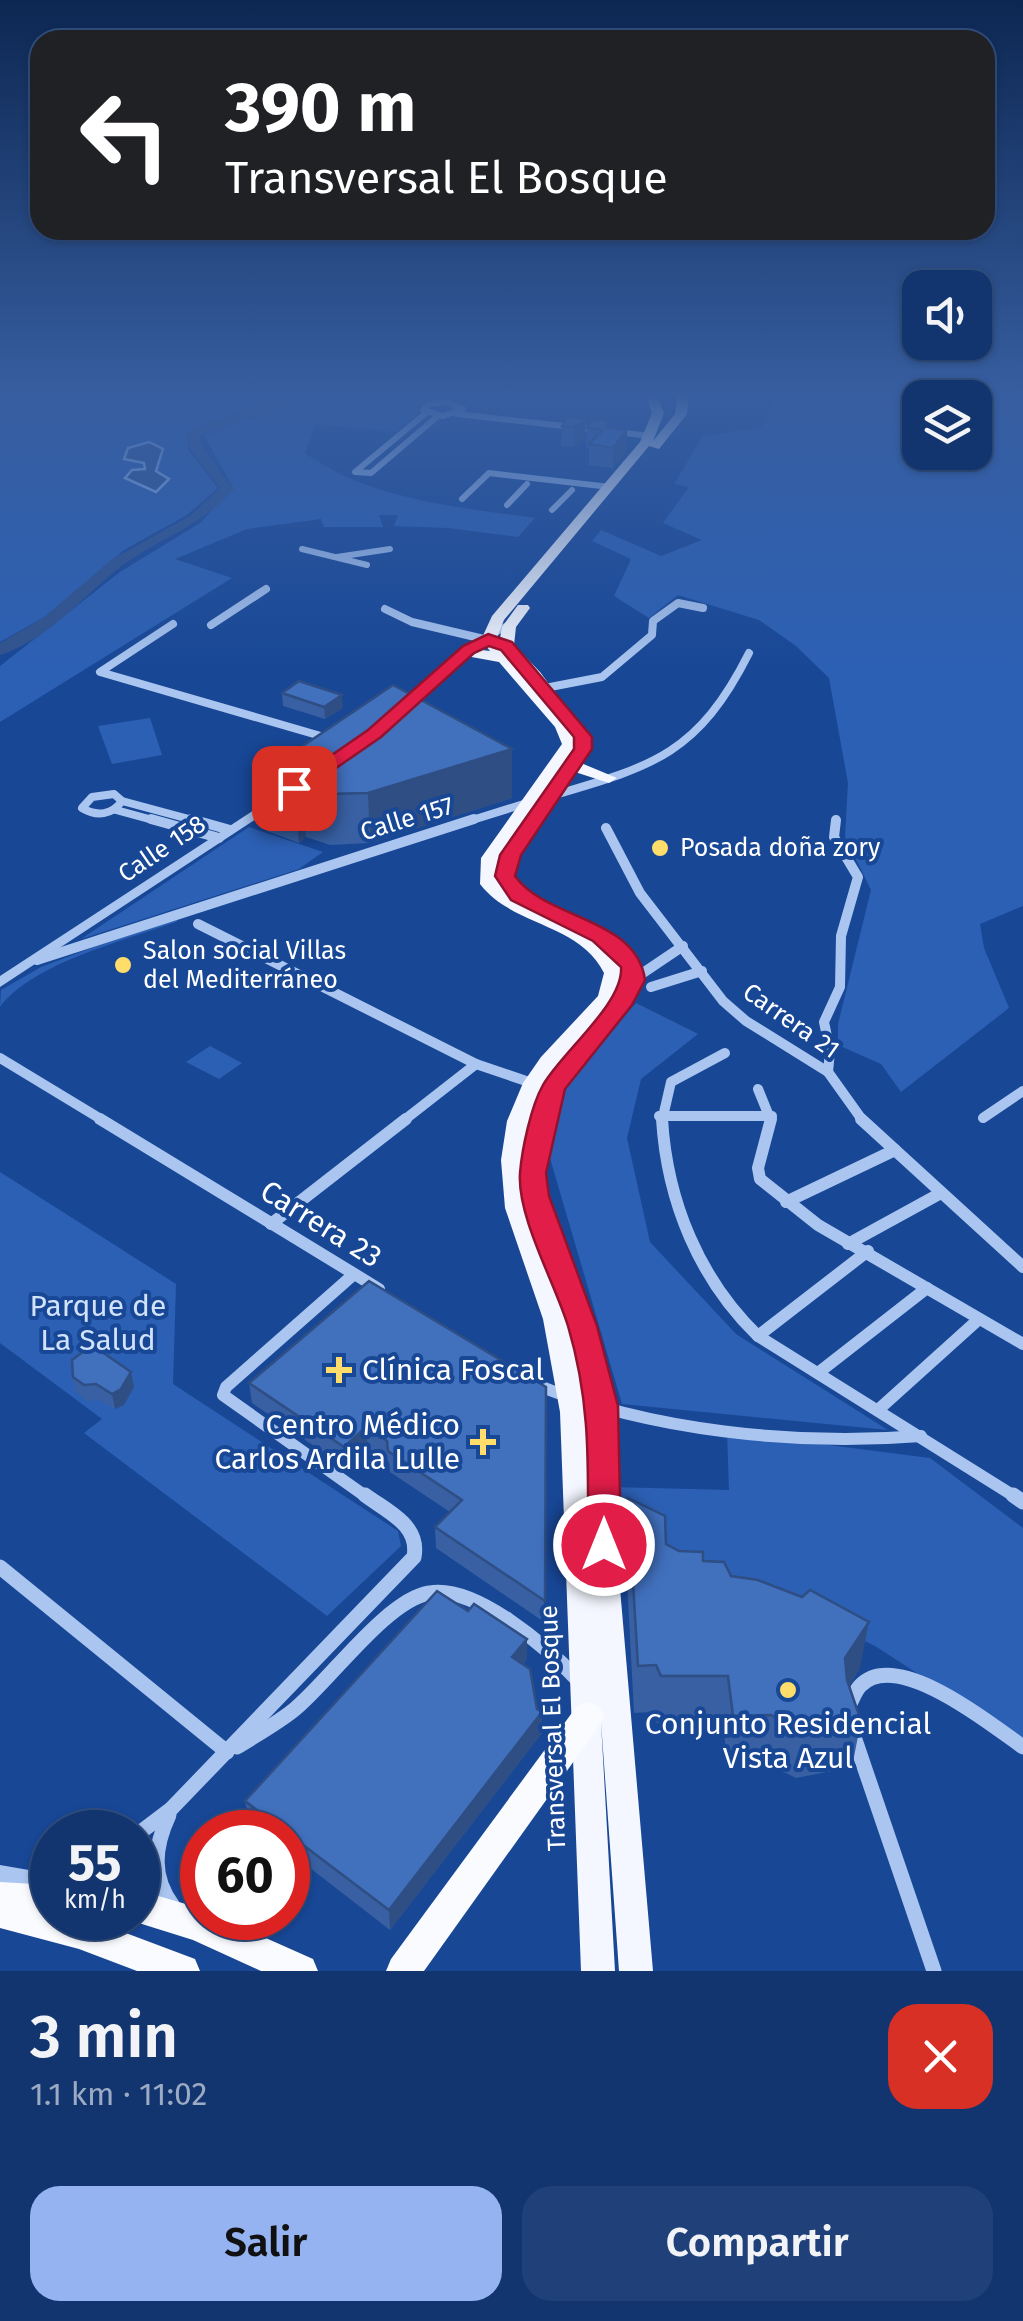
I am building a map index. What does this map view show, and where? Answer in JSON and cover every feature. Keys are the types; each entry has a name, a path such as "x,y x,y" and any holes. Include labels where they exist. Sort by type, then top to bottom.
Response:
{"highway":[{"path":"403,1971 586,1703"},
{"path":"0,1899 30,1892"},
{"path":"0,1911 78,1932 183,1971"},
{"path":"233,1940 300,1969"}],"main road":[{"path":"466,652 504,652 512,621 622,486"},
{"path":"488,640 497,619 610,487"},
{"name":"Transversal El Bosque","path":"488,640 545,688 583,737 583,749 573,766 490,858 489,884 511,904 596,946 611,962 616,978 607,1000 550,1059 533,1173 536,1196 582,1326 636,1971"},
{"name":"Transversal El Bosque","path":"504,652 562,726 570,744 511,855 507,882 518,896 585,927 626,957"},
{"path":"573,766 609,778"},
{"path":"626,957 642,984"},
{"name":"Transversal El Bosque","path":"543,1086 642,984"},
{"name":"Transversal El Bosque","path":"587,1404 586,1812 598,1971"}],"street":[{"path":"462,499 475,486"},
{"path":"507,505 526,486"},
{"path":"543,486 572,490 552,510"},
{"path":"601,486 610,487"},
{"path":"302,548 367,565"},
{"path":"336,557 390,549"},
{"path":"210,625 266,589"},
{"path":"545,688 602,677 652,635 653,621 658,616 678,604 703,608"},
{"path":"385,609 488,640"},
{"path":"391,720 428,679 512,621"},
{"path":"172,624 101,670 105,676 256,713"},
{"name":"Calle 157","path":"31,962 176,912 672,756 727,702 748,653"},
{"path":"161,687 340,742"},
{"name":"Calle 158","path":"0,983 294,788"},
{"path":"119,806 225,834"},
{"path":"828,1072 830,1051 824,1022 840,987 842,926 858,878 834,837 836,820"},
{"name":"Carrera 21","path":"606,828 640,893 723,1001 746,1021 828,1072 869,1130 1023,1267"},
{"path":"198,924 476,1064 543,1086"},
{"path":"626,957 658,958 683,946"},
{"path":"642,984 658,958"},
{"path":"642,984 702,971"},
{"path":"725,1053 671,1082 659,1116 671,1193 704,1267 733,1315 758,1336 1023,1502"},
{"name":"Carrera 23","path":"0,1058 399,1301"},
{"path":"271,1224 476,1064"},
{"path":"758,1088 772,1116 768,1151 758,1168 760,1179 786,1202 848,1244 868,1251 1023,1344"},
{"path":"983,1118 1023,1090"},
{"path":"659,1116 772,1116"},
{"path":"786,1202 894,1150"},
{"path":"848,1244 941,1193"},
{"path":"758,1336 868,1251"},
{"path":"160,1818 406,1566 416,1549 414,1534 224,1400 226,1387 353,1275"},
{"path":"818,1373 926,1288"},
{"path":"878,1410 979,1319"},
{"path":"518,1373 587,1404 842,1440 922,1436"},
{"path":"0,1567 227,1752"},
{"path":"227,1752 294,1710 398,1610 425,1593 451,1591 470,1597 556,1655 586,1703"},
{"path":"934,1971 849,1723 848,1704 856,1686 868,1676 889,1673 925,1684 1023,1748"},
{"path":"172,1810 155,1854 157,1877 166,1898 180,1910"},
{"path":"0,1877 30,1884"}],"green space":[{"path":"0,486 218,488 187,515 124,550 48,615 0,642"},
{"path":"372,486 446,505 535,518 518,537 394,526 398,515 379,515 383,527 324,527 321,519 247,529 175,559 232,578 0,722 0,666 120,572 200,523 233,487"},
{"path":"684,486 1023,486 1023,906 980,924 984,948 1009,1008 901,1092 881,1064 838,1045 838,1024 871,890 845,837 848,783 829,678 796,646 759,620 678,595 649,618 614,596 631,559 592,541 601,530 661,556 702,540 663,523 689,487"},
{"path":"150,718 162,755 112,764 98,726"},
{"path":"249,827 323,852 299,869 81,939"},
{"path":"173,917 178,921 57,965 15,991 0,1007 1,990 41,967"},
{"path":"636,1003 698,1034 641,1079 627,1138 650,1242 736,1334 888,1430 622,1404 545,1141 559,1092"},
{"path":"210,1046 242,1063 219,1079 186,1062"},
{"name":"Parque de La Salud","path":"0,1172 176,1284 173,1384 398,1531 401,1546 327,1616 84,1433 102,1419 0,1343"},
{"path":"727,1432 930,1458 1023,1528 1023,1742 875,1646 616,1520 611,1487 729,1490"}],"building":[{"path":"299,681 342,695 324,707 282,693"},
{"path":"393,685 512,749 368,793 327,794 302,787 295,793 262,781 281,768 276,764"},
{"path":"369,1281 546,1387 545,1601 435,1527 462,1500 388,1451 387,1441 366,1427 344,1447 249,1383"},
{"path":"92,1345 131,1372 121,1389 112,1394 73,1377 72,1360"},
{"path":"628,1498 665,1516 666,1544 679,1551 703,1552 703,1561 724,1562 731,1576 758,1580 802,1597 810,1590 869,1622 845,1658 847,1680 861,1721 804,1731 771,1715 733,1716 728,1676 661,1676 656,1665 638,1666"},
{"path":"437,1591 468,1611 474,1604 527,1639 512,1657 530,1669 537,1709 542,1712 389,1910 310,1850 310,1810 257,1810 245,1801"}],"waterway":[{"path":"0,650 49,621 116,563 195,519 227,489 225,486"}],"place":[{"name":"Posada doña zory","path":"660,848"},
{"name":"Salon social Villas del Mediterráneo","path":"123,965"},
{"name":"Clínica Foscal","path":"339,1370"},
{"name":"Centro Médico Carlos Ardila Lulle","path":"483,1442"},
{"name":"Conjunto Residencial Vista Azul","path":"788,1690"}],"route":[{"path":"294,788 375,734 468,650 488,640 506,646 535,675 583,737 583,749 532,830 511,855 505,876 518,896 600,936 626,957 632,967 633,980 624,1000 562,1071 553,1088 538,1135 533,1173 536,1196 582,1326 603,1406 604,1545"}]}
